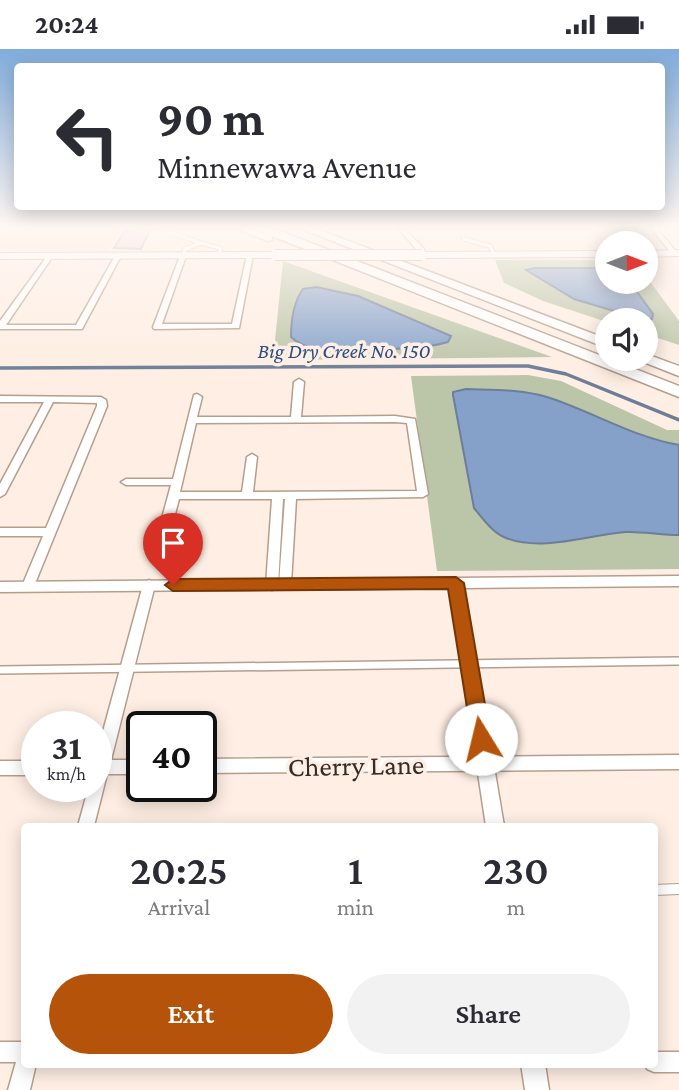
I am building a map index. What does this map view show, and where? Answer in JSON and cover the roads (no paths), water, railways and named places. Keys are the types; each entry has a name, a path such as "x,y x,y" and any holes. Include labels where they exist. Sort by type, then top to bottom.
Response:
{"highway":[{"path":"376,275 415,288"},
{"path":"381,275 679,392"},
{"path":"426,275 595,339"},
{"path":"658,363 679,371"}],"street":[{"path":"37,275 0,327 79,327 108,275"},
{"path":"176,275 157,327 236,326 246,275"},
{"path":"296,420 299,382"},
{"path":"164,533 197,397"},
{"path":"0,399 91,398 101,400 102,406 28,586"},
{"path":"0,494 50,399"},
{"path":"174,496 423,494 412,421 192,420"},
{"path":"247,495 252,457"},
{"path":"126,482 177,482"},
{"path":"278,495 282,538"},
{"path":"279,584 282,538 291,495"},
{"path":"0,532 51,532"},
{"path":"0,587 679,581"},
{"path":"456,583 495,823"},
{"path":"112,722 149,585"},
{"name":"Cherry Lane","path":"217,767 679,762"},
{"path":"0,768 21,768"},
{"path":"87,823 91,802"},
{"path":"0,1052 21,1052"},
{"path":"658,1062 679,1062"},
{"path":"19,1090 25,1068"},
{"path":"534,1068 537,1090"}],"lane":[{"path":"0,670 679,661"},
{"path":"658,890 679,889"}],"water":[{"path":"534,275 595,275 595,294 639,294 649,308 604,308 574,299"},
{"path":"316,287 358,296 451,336 448,342 436,345 402,348 344,350 306,346 291,337 293,312 303,289"},
{"path":"466,389 537,394 645,436 679,445 679,535 625,532 535,543 520,542 497,533 474,508 453,395 453,392"}],"waterway":[{"name":"Big Dry Creek No. 150","path":"0,368 528,366 566,374 679,420"}]}
